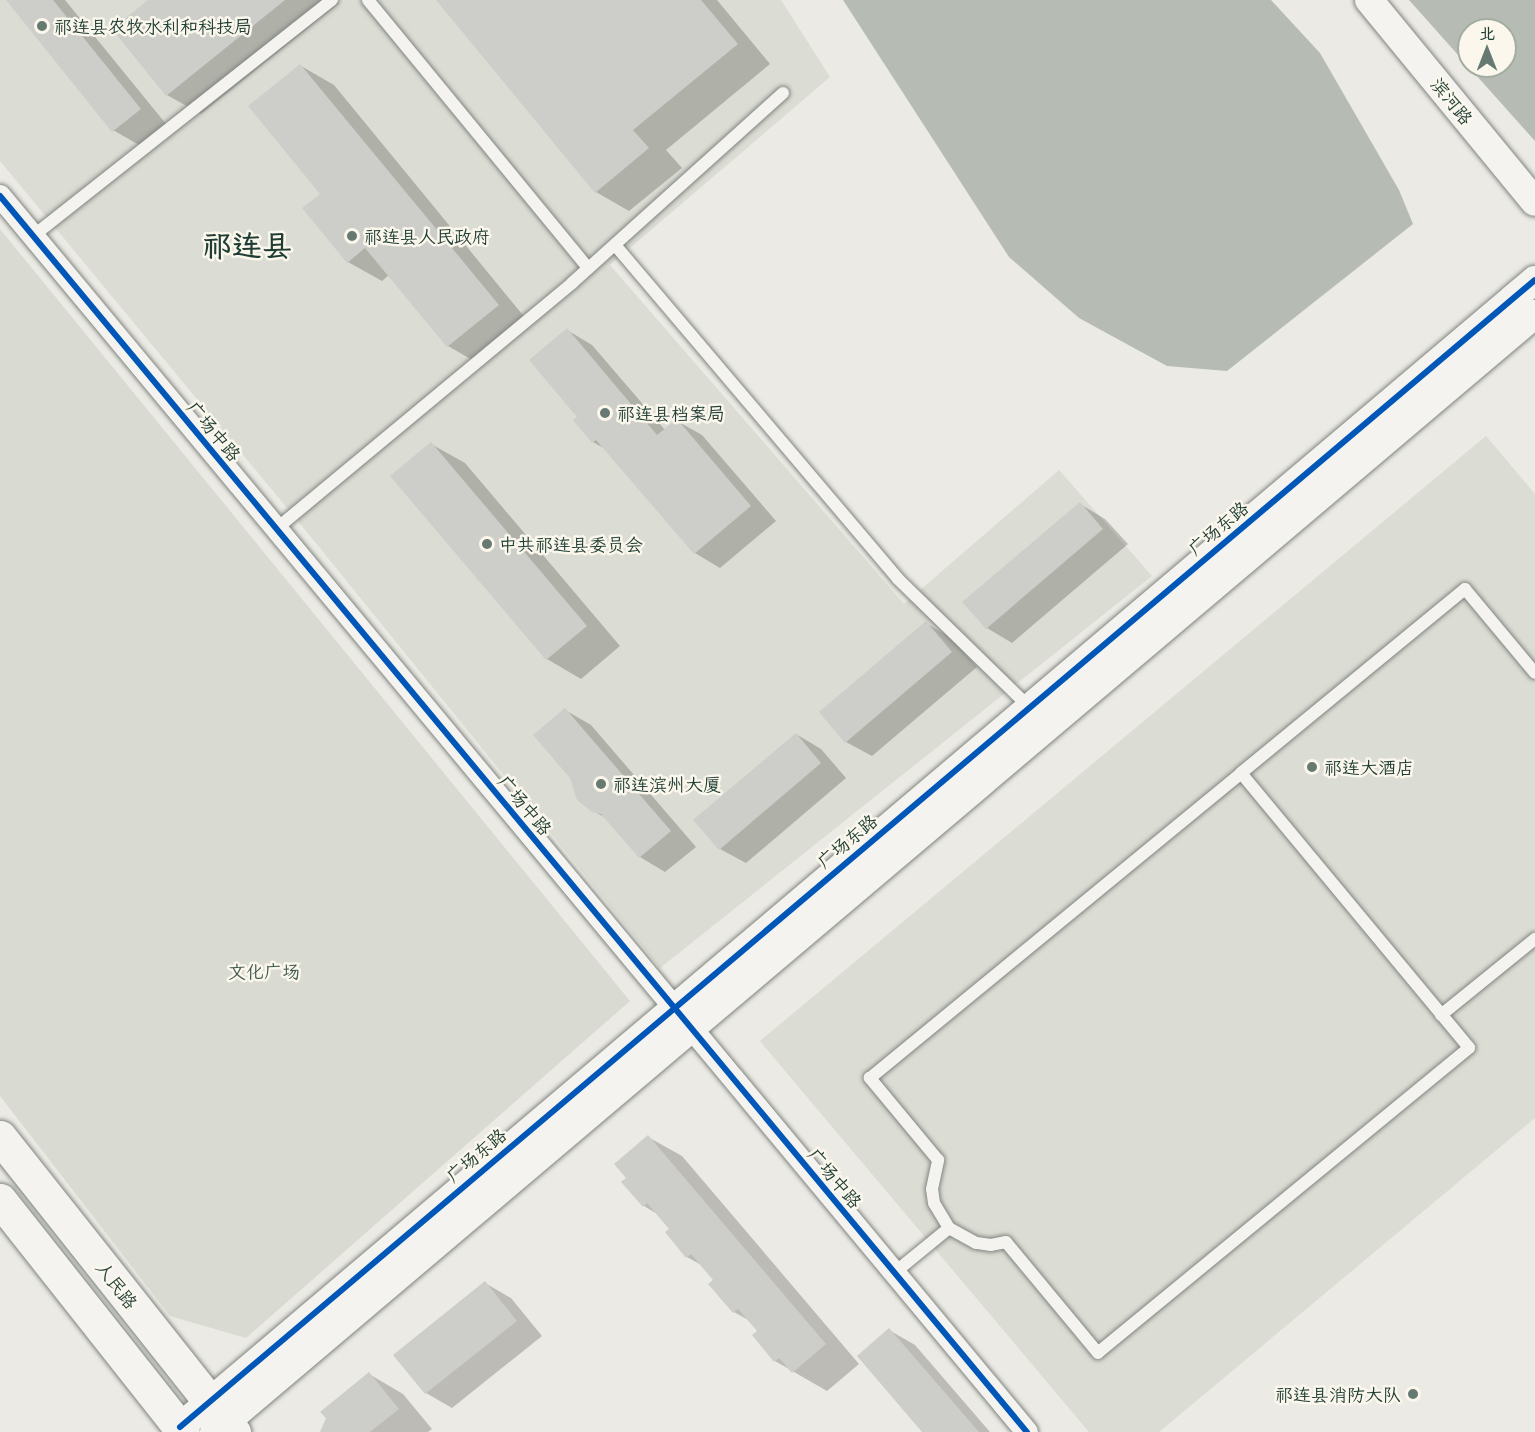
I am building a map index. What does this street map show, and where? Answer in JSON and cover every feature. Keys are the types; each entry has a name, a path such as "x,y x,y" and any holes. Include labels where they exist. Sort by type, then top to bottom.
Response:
{"main road":[{"name":"人民路","path":"0,1137 221,1422"},
{"path":"0,1200 182,1430"}],"street":[{"name":"滨河路","path":"1369,0 1535,202"},
{"name":"广场中路","path":"0,196 1027,1432"},
{"name":"广场东路","path":"182,1430 221,1422 682,1017 1029,707 1535,280"},
{"name":"广场东路","path":"682,1017 1535,314"}],"lane":[{"path":"33,236 332,0"},
{"path":"368,0 588,268"},
{"path":"276,529 615,245 783,93"},
{"path":"615,245 898,579 1029,707"},
{"path":"1241,773 1468,1048 1098,1353 1006,1242 991,1245 976,1243 949,1228 940,1216 933,1196 933,1174 938,1160 870,1078 1241,773 1466,589 1535,673"},
{"path":"1441,1016 1535,939"},
{"path":"894,1273 949,1228"}],"shaded area":[{"path":"0,0 781,0 830,77 610,265 904,604 1059,470 1152,576 660,968 302,526 0,161"},
{"path":"843,0 1271,0 1320,53 1399,190 1413,224 1227,371 1167,366 1079,318 1009,257"},
{"path":"1409,0 1535,0 1535,141 1479,78 1517,78 1517,18 1457,18 1457,54"},
{"name":"祁连大酒店","path":"1486,436 1535,494 1535,1118 1159,1432 1089,1432 760,1041"}],"green space":[{"name":"文化广场","path":"0,229 630,1001 246,1338 170,1316 0,1096"}],"building":[{"path":"6,0 53,0 141,109 112,132"},
{"path":"148,0 285,0 166,96 112,29"},
{"path":"436,0 701,0 738,44 633,130 649,148 595,193"},
{"path":"300,64 499,305 447,347 365,248 347,263 302,208 320,194 248,106"},
{"path":"567,328 657,435 677,419 751,506 694,554 596,440 592,443 573,420 577,417 529,360"},
{"path":"431,442 587,626 546,660 390,476"},
{"path":"1080,502 1103,529 986,629 962,602"},
{"path":"926,621 952,652 845,743 819,712"},
{"name":"祁连滨州大厦","path":"565,708 671,831 639,858 601,814 592,812 577,800 570,778 533,735"},
{"path":"796,733 821,763 719,850 693,820"},
{"path":"648,1135 826,1344 792,1373 779,1358 774,1362 752,1335 757,1331 738,1309 733,1313 708,1284 713,1280 691,1254 686,1258 665,1232 669,1229 647,1203 643,1207 621,1182 626,1178 614,1164"},
{"path":"485,1281 517,1321 425,1394 393,1355"},
{"path":"889,1328 979,1432 922,1432 857,1356"},
{"path":"369,1372 399,1409 370,1432 320,1432 326,1418 320,1412"}],"cycle path":[{"path":"0,196 1027,1432"},
{"path":"180,1427 1535,280"}],"place":[{"name":"祁连县农牧水利和科技局","path":"42,26"},
{"name":"祁连县人民政府","path":"352,236"},
{"name":"祁连县档案局","path":"605,413"},
{"name":"中共祁连县委员会","path":"487,544"},
{"name":"祁连大酒店","path":"1312,767"},
{"name":"祁连滨州大厦","path":"601,784"},
{"name":"祁连县消防大队","path":"1413,1394"}],"district":[{"name":"祁连县","path":"247,244"}]}
